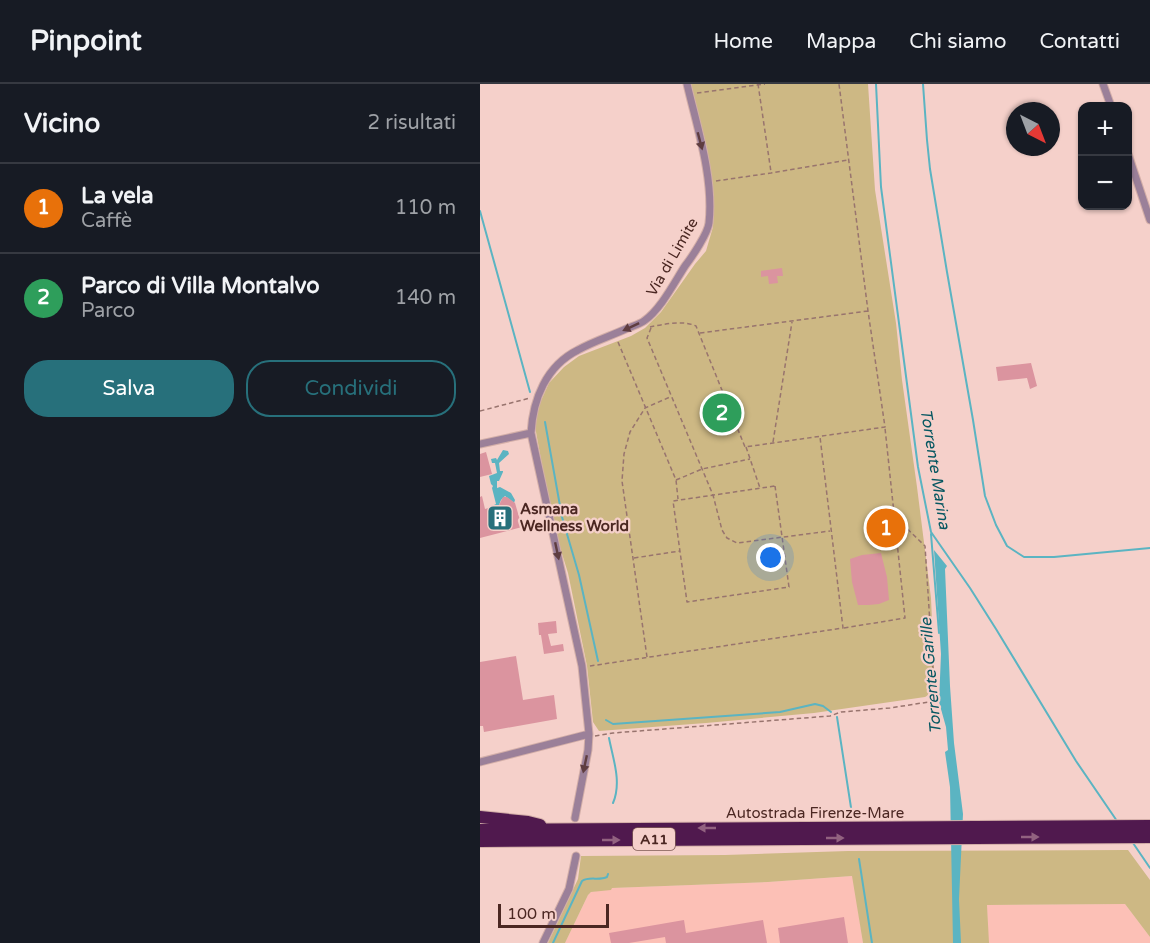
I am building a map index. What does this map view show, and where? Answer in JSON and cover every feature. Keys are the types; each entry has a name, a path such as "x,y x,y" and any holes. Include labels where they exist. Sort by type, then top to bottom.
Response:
{"highway":[{"path":"480,817 528,822 559,829"},
{"name":"Autostrada Firenze-Mare","path":"480,830 1097,832"},
{"name":"Autostrada Firenze-Mare","path":"480,841 1150,830"}],"street":[{"name":"Via di Limite","path":"575,818 589,734 582,666 531,433 533,410 545,379 560,362 577,350 644,321 657,309 709,226 708,182 687,84"},
{"path":"1103,84 1110,102"},
{"path":"1129,156 1150,220"},
{"path":"480,444 531,433"},
{"path":"480,762 589,734"},
{"path":"543,943 569,888 576,856"}],"path":[{"path":"758,84 771,173"},
{"path":"689,94 765,84"},
{"path":"593,666 905,618 885,427 839,84"},
{"path":"708,182 849,160"},
{"path":"699,333 868,311"},
{"path":"773,443 792,321"},
{"path":"760,488 696,326 690,323 659,324 651,327 647,338 713,495 722,530 727,538 737,543 831,531"},
{"path":"615,335 676,480 678,500"},
{"path":"647,657 622,480 624,454 630,432 645,408 671,396"},
{"path":"480,411 533,398"},
{"path":"745,447 885,427"},
{"path":"820,436 843,628"},
{"path":"676,480 702,469 750,459"},
{"path":"774,486 789,587 687,602 673,501 760,488 774,486"},
{"path":"589,734 593,737 613,733 830,716 841,712 935,701 925,546 895,517"},
{"path":"633,558 680,551"}],"shaded area":[{"path":"691,84 868,84 875,190 896,323 931,598 935,691 925,697 814,713 706,723 599,731 593,722 587,666 568,573 553,525 534,421 549,383 564,367 579,356 631,336 645,328 661,312 706,251 713,227 714,201 707,149"},
{"path":"1128,850 1150,880 1150,937 1125,904 987,905 989,943 863,943 852,876 612,888 591,892 565,943 548,943 578,879 581,856 848,851"},
{"path":"853,876 863,943 565,943 591,892 612,888"},
{"path":"1125,904 1150,937 1150,943 988,943 987,905"}],"water":[{"path":"503,450 508,451 509,454 499,463 500,471 503,472 497,481 497,488 500,487 511,493 515,500 514,503 505,496 499,505 495,506 493,486 489,476 497,473 495,463 492,463 491,459 496,458 497,460"},
{"path":"934,550 947,566 945,569 950,686 963,814 959,899 961,943 953,943 950,787 945,752 948,750 946,727 939,702 941,654"}],"building":[{"path":"782,268 783,276 777,276 778,283 769,284 768,276 761,277 761,271"},
{"path":"1031,363 1037,386 1030,389 1027,378 998,381 996,367"},
{"name":"Asmana Wellness World","path":"486,452 492,474 480,477 480,454"},
{"name":"Asmana Wellness World","path":"482,496 485,509 499,505 503,497 515,503 522,527 480,538 480,497"},
{"path":"888,506 892,538 886,539 881,507"},
{"path":"881,553 887,577 889,600 879,604 858,605 852,582 850,559"},
{"path":"556,621 557,633 548,634 551,646 563,644 564,651 544,654 538,623"},
{"path":"516,656 523,700 554,695 557,719 484,732 483,726 480,726 480,662"},
{"path":"844,917 848,943 780,943 778,928"},
{"path":"684,920 686,933 763,920 767,943 666,943 665,937 629,943 611,943 609,933"}],"waterway":[{"name":"Torrente Marina","path":"876,84 881,187 918,467 931,532 970,588 1076,761 1117,821"},
{"path":"923,84 930,169 947,272 985,496 996,525 1007,546 1024,557 1054,557 1150,548"},
{"path":"480,211 530,392"},
{"path":"545,422 562,517 579,575 598,661"},
{"name":"Torrente Garille","path":"931,534 939,633"},
{"path":"606,720 613,724 780,712 815,704 831,712"},
{"path":"837,717 852,814"},
{"path":"609,738 617,779 613,803"},
{"name":"Torrente Marina","path":"1133,843 1150,868"},
{"path":"859,859 872,943"},
{"path":"553,943 582,881 604,878 608,874"}],"place":[{"name":"Parco di Villa Montalvo","path":"722,413"},
{"name":"Asmana Wellness World","path":"500,518"},
{"name":"La vela","path":"886,528"}]}
